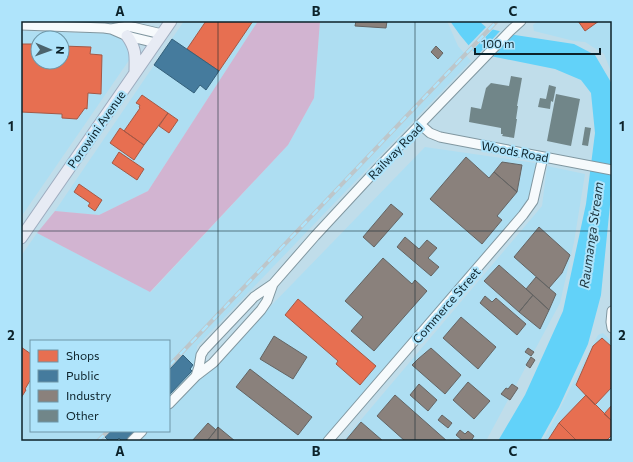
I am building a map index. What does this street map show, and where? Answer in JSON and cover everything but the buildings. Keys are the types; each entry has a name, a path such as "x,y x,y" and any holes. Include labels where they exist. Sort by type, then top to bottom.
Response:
{"main road":[{"name":"Porowini Avenue","path":"21,238 171,21"},
{"path":"127,36 132,43 135,54 135,74"}],"street":[{"name":"Railway Road","path":"196,376 200,367 202,352 254,297 273,284 315,236 521,21"},
{"path":"21,25 104,28 111,29 127,36 159,39"},
{"path":"111,29 128,26 159,39"},
{"name":"Woods Road","path":"421,125 429,132 438,136 612,170"},
{"name":"Commerce Street","path":"328,441 523,216 533,201 542,157"},
{"name":"Railway Road","path":"170,403 196,376 213,362 262,309 273,284"},
{"path":"612,311 612,328"},
{"path":"132,441 141,432"}],"shaded area":[{"path":"184,21 258,21 148,191 99,215 55,211"},
{"path":"258,21 320,21 314,98 288,145 150,292 37,233 55,211 99,215 148,191"},
{"path":"320,21 447,21 458,46 471,61 197,346 196,370 170,395 170,340 30,340 30,432 132,432 122,441 21,441 21,256 37,233 151,292 288,145 314,98"},
{"path":"538,21 612,21 612,74 604,54 585,42 574,41 534,31 533,25"},
{"path":"21,31 30,31 30,70 70,70 70,32 122,34 134,53 21,217"},
{"path":"425,147 536,163 532,204 323,441 139,441 148,432 170,432 170,410"},
{"path":"547,166 585,174 574,242 560,303 486,441 343,441 542,206"},
{"path":"603,333 612,342 612,441 543,441 598,335"}],"water":[{"name":"Raumanga Stream","path":"450,21 479,21 487,28 515,35 574,44 595,55 612,84 612,185 601,295 588,344 559,407 540,441 498,441 525,395 563,311 586,204 595,133 591,93 581,80 555,69 475,53"}],"pier":[{"path":"487,26 494,28 471,52 467,47"},
{"path":"501,30 515,33 491,59 477,56"}],"railway":[{"path":"170,365 497,21"},
{"path":"98,441 107,432"}]}
